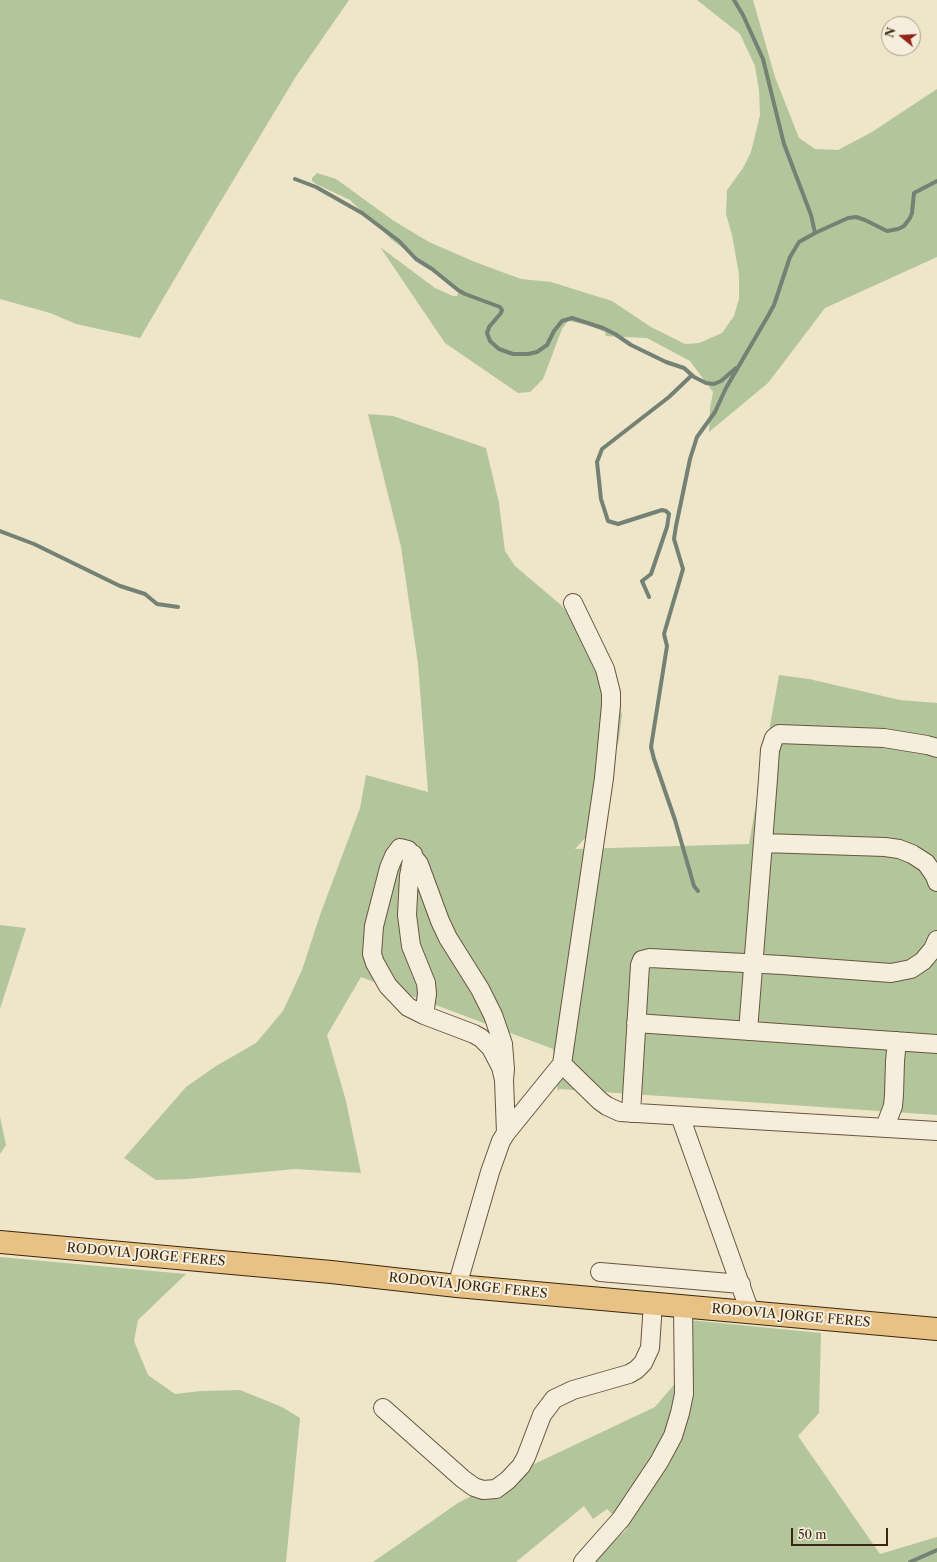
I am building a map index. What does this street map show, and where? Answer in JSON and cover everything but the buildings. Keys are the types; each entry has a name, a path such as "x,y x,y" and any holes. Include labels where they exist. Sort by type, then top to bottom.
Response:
{"main road":[{"name":"RODOVIA JORGE FERES","path":"0,1242 331,1272 457,1286 937,1329"}],"street":[{"path":"457,1286 494,1157 506,1133 562,1064 604,778 611,705 611,693 605,669 573,603"},
{"path":"748,1031 770,750 774,738 779,734 884,738 937,748"},
{"path":"762,843 885,847 899,849 912,854 926,863 935,876 937,882"},
{"path":"504,1080 497,1058 486,1042 474,1034 424,1015 408,1006 388,986 381,975 372,954 374,926 378,905 394,856 400,848 408,850 413,854 423,873 442,927 480,989 493,1015 503,1044 506,1069 504,1080 506,1133"},
{"path":"413,854 408,894 408,933 416,959 426,983 427,994 424,1015"},
{"path":"631,1113 640,965 642,960 650,958 753,963 891,973 911,969 923,961 937,940"},
{"path":"636,1023 937,1044"},
{"path":"884,1127 893,1106 897,1041"},
{"path":"562,1064 607,1106 620,1112 937,1131"},
{"path":"680,1116 750,1312"},
{"path":"600,1272 741,1284"},
{"path":"383,1408 474,1487 483,1490 496,1489 508,1480 521,1466 526,1457 542,1414 554,1398 573,1390 629,1374 636,1370 648,1356 651,1343 653,1303"},
{"path":"583,1562 621,1520 659,1462 673,1436 684,1394 683,1306"}],"green space":[{"path":"0,0 349,0 295,78 140,338 76,324 50,313 0,299"},
{"path":"697,0 753,0 775,77 799,138 815,149 838,150 872,132 937,89 937,257 825,308 768,383 709,432 710,409 713,392 690,361 647,338 606,336 605,332 585,324 568,321 562,329 543,379 530,392 518,393 445,343 380,247 435,288 453,296 457,296 459,290 392,240 350,200 312,181 312,178 317,173 336,179 394,221 429,242 475,262 521,279 551,282 612,301 651,327 685,344 699,343 722,333 734,316 739,299 739,275 732,235 726,214 727,190 743,168 751,152 760,115 759,90 755,66 740,34"},
{"path":"368,414 393,416 486,448 499,503 505,551 515,566 561,605 578,626 617,694 622,715 619,739 596,826 575,849 749,844 779,675 809,679 900,700 937,703 937,1115 559,1089 558,1092 553,1049 361,977 327,1035 346,1101 361,1173 295,1169 187,1179 156,1180 124,1158 186,1087 216,1066 256,1043 283,1011 302,970 320,915 360,808 366,775 428,792 418,664 401,547"},
{"path":"0,925 26,928 0,1009"},
{"path":"0,1117 6,1145 0,1154"},
{"path":"0,1257 186,1274 138,1320 134,1341 148,1375 175,1394 201,1391 240,1390 282,1407 300,1418 286,1562 0,1562"},
{"path":"679,1319 821,1333 819,1413 798,1436 880,1554 937,1537 937,1562 592,1562 627,1529 607,1509 593,1519 584,1506 516,1562 373,1562 458,1503 513,1474 655,1407 684,1373"}],"waterway":[{"path":"734,0 743,15 763,59 784,144 811,215 815,233"},
{"path":"295,179 316,187 362,213 399,241 416,259 432,269 458,290 500,307 502,310 501,313 489,327 487,333 490,341 499,349 513,354 528,354 537,352 547,345 554,331 562,321 572,318 603,328 631,345 666,362 684,368 694,377 706,383 714,384 721,381 736,368"},
{"path":"698,891 694,886 675,820 651,747 667,646 664,634 683,569 674,539 690,459 697,437 715,412 726,388 774,305 790,257 799,242 848,218 856,217 887,231 898,229 904,226 910,218 914,193 937,181"},
{"path":"649,597 642,581 651,574 667,527 669,514 662,510 618,524 608,521 601,499 597,462 602,449 669,397 692,375"},
{"path":"0,531 34,544 120,586 145,594 157,604 178,607"},
{"path":"910,1562 937,1550"}]}
